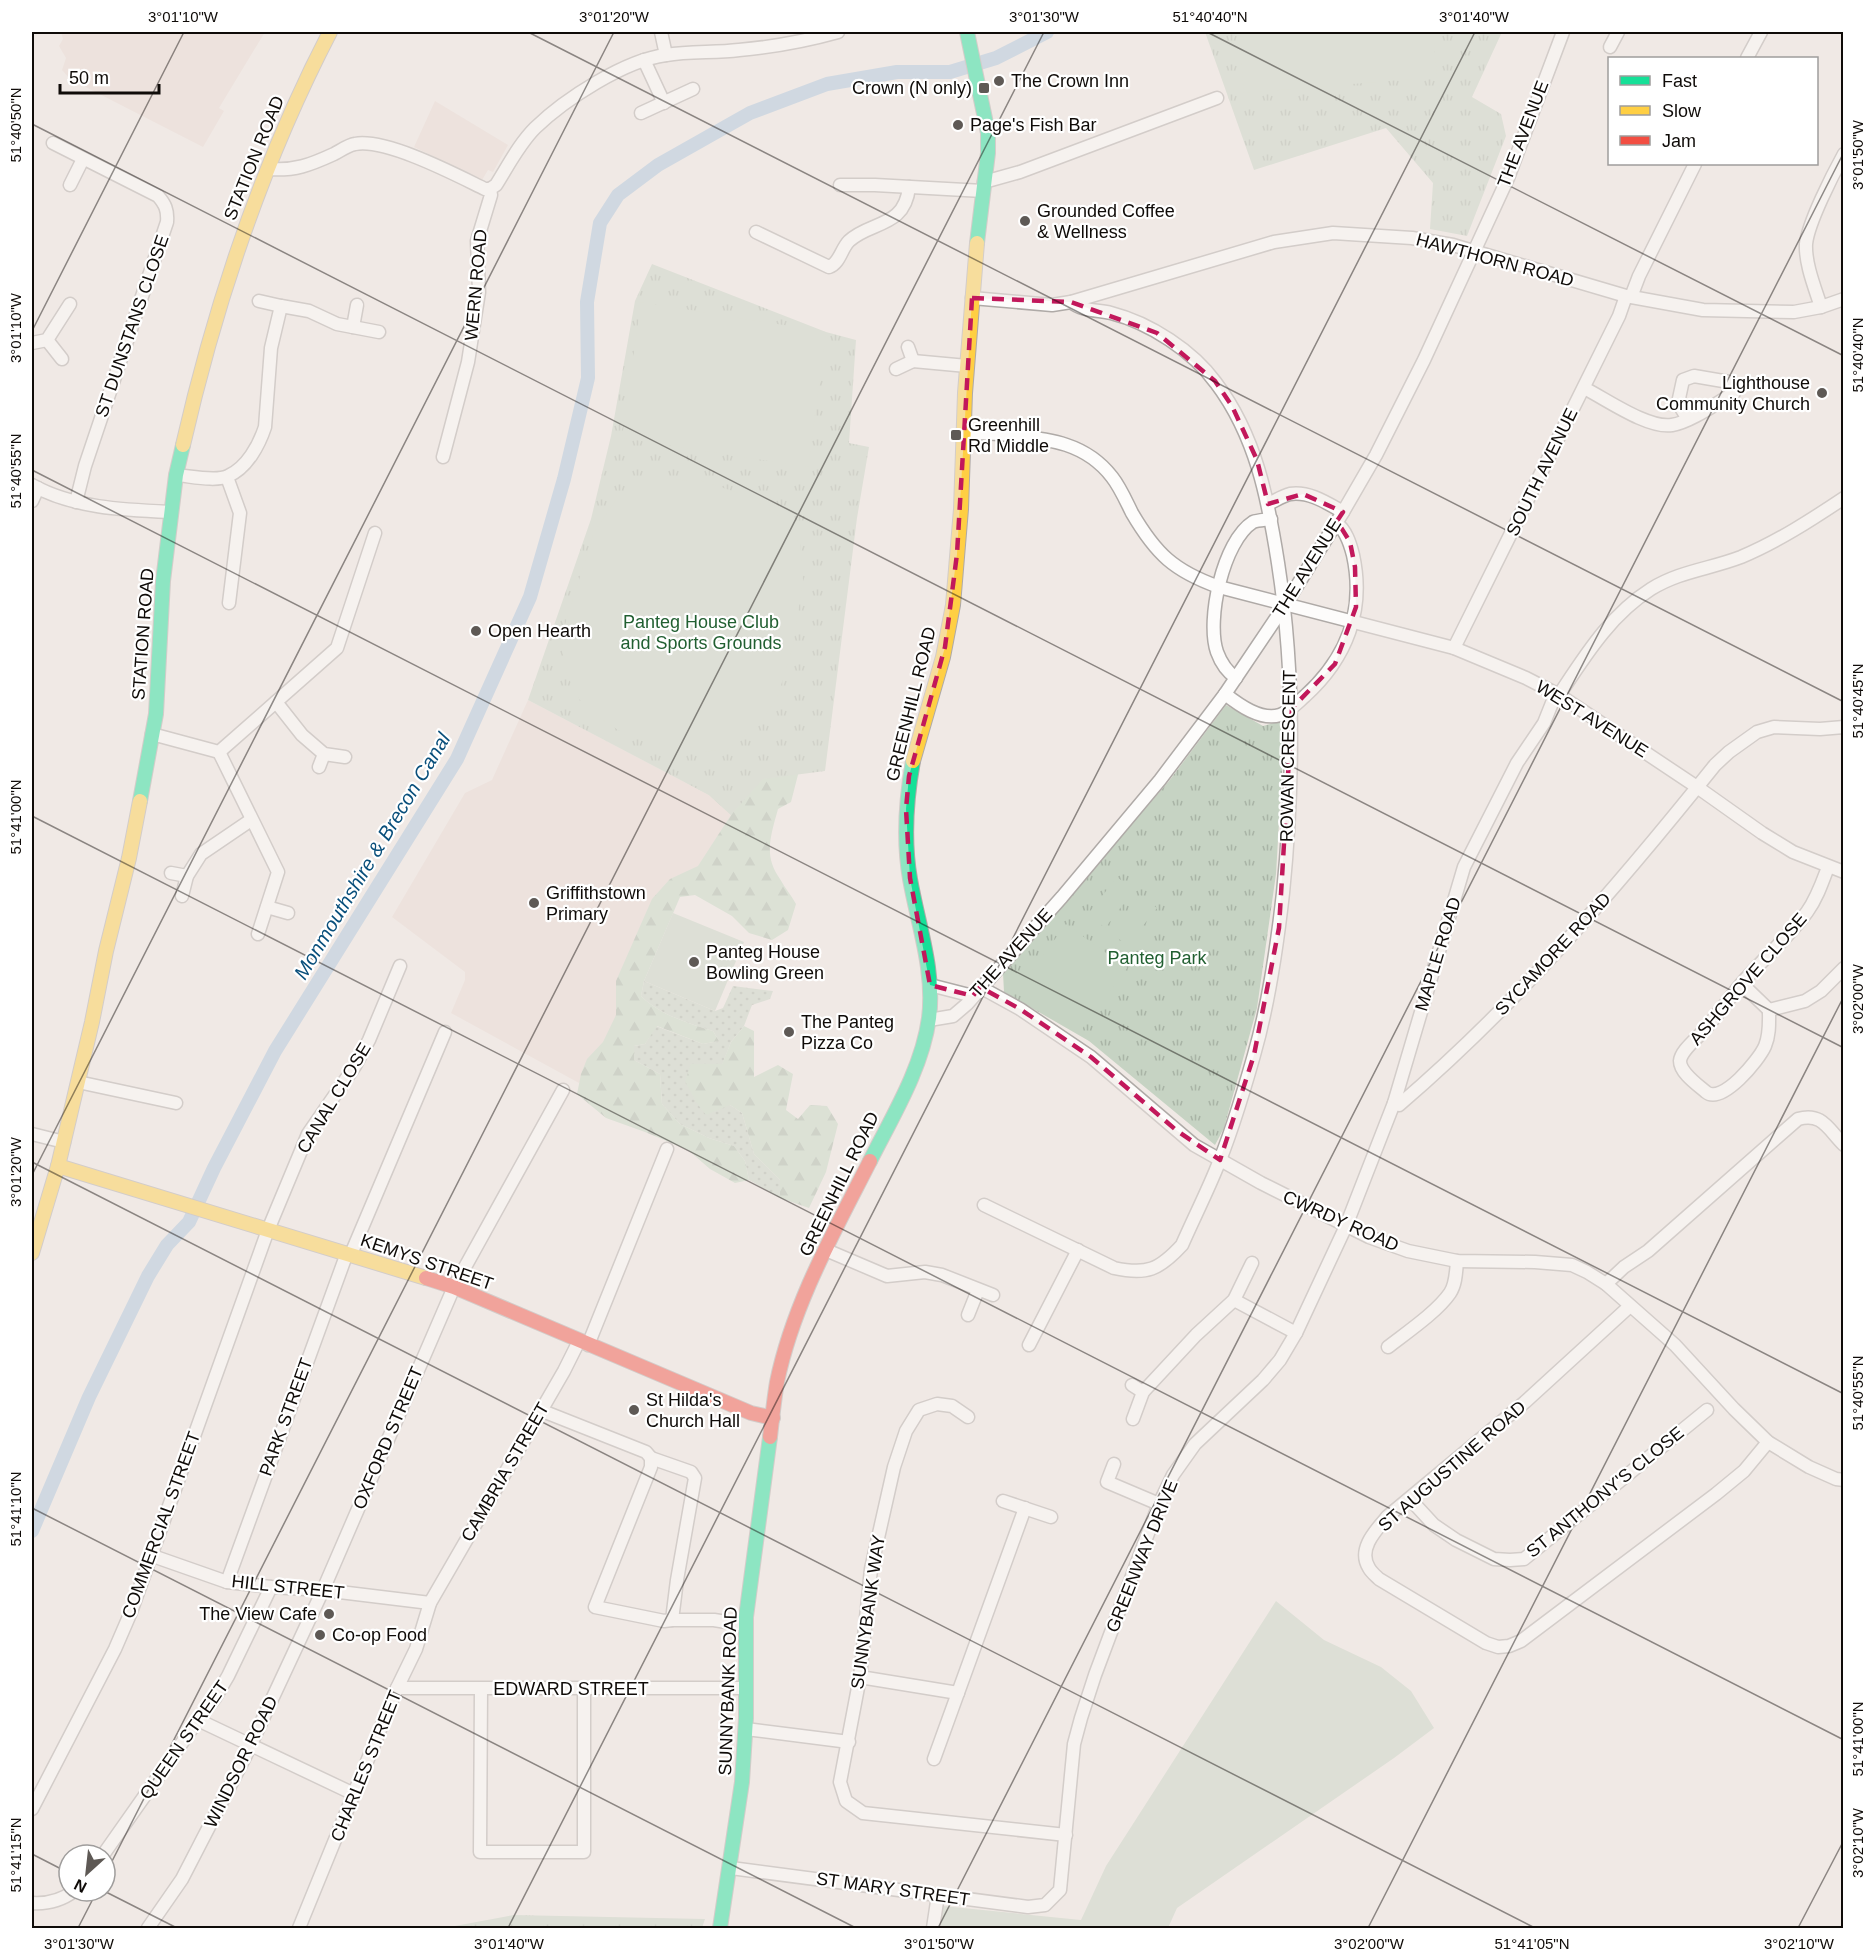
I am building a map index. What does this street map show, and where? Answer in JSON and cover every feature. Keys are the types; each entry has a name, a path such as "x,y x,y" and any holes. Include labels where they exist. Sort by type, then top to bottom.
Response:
{"street":[{"name":"STATION ROAD","path":"32,1253 64,1142 129,858 156,714 163,580 176,475 199,375 226,281 268,169 302,88 330,32"},
{"path":"661,32 666,54"},
{"name":"WERN ROAD","path":"443,457 468,362 478,292 477,241 491,195 490,189 496,185 521,145 536,128 571,100 620,69 644,60 666,54 761,47 838,32"},
{"name":"GREENHILL ROAD","path":"773,1418 783,1354 807,1292 906,1087 929,1020 930,985 925,942 910,878 905,840 906,809 909,776 945,647 953,608 962,492 964,412 972,298 988,153 988,133 967,32"},
{"name":"THE AVENUE","path":"929,1020 953,1016 1062,897 1153,788 1225,694 1285,605 1376,455 1419,371 1508,178 1563,32"},
{"path":"1610,47 1618,32"},
{"path":"1748,57 1761,32"},
{"path":"644,60 664,103"},
{"path":"642,113 693,89"},
{"path":"840,185 984,187 1217,98"},
{"name":"ST DUNSTANS CLOSE","path":"53,143 158,196 168,212 167,222 85,466 76,502"},
{"path":"268,169 306,167 355,144 380,146 411,155 485,189 490,189"},
{"path":"1821,307 1813,282 1806,244 1844,154"},
{"path":"70,184 83,159"},
{"name":"SOUTH AVENUE","path":"1454,648 1695,165"},
{"path":"756,232 830,267 837,262 851,239 890,220 903,206 908,197 909,187"},
{"name":"HAWTHORN ROAD","path":"972,298 1052,305 1071,302 1274,242 1333,233 1412,238 1453,245 1629,296 1703,310 1794,312 1821,307 1844,299"},
{"path":"259,301 309,311 337,324 379,332"},
{"name":"ROWAN CRESCENT","path":"984,1205 1114,1268 1133,1272 1147,1271 1162,1263 1182,1245 1220,1160 1254,1055 1268,994 1279,928 1290,792 1292,708 1285,605 1272,519 1257,460 1244,428 1215,381 1174,343 1113,314 1078,307 1071,302"},
{"path":"32,343 47,340 70,304"},
{"path":"353,327 357,305"},
{"path":"176,475 205,478 227,477 251,456 265,427 271,348 280,306"},
{"path":"47,340 62,359"},
{"path":"908,347 913,361"},
{"path":"896,369 913,361 967,366"},
{"path":"1584,388 1647,421 1673,425 1688,419 1734,393 1729,382 1694,376 1683,380 1678,403 1688,419"},
{"name":"WEST AVENUE","path":"964,434 1034,437 1059,441 1075,448 1095,460 1112,477 1145,535 1158,552 1173,565 1198,579 1285,605 1454,648 1526,678 1557,694 1793,852 1844,872"},
{"path":"227,477 240,513 229,603"},
{"path":"32,501 35,487 76,502 113,509 171,512"},
{"path":"1268,504 1288,494 1304,494 1343,512"},
{"name":"MAPLE ROAD","path":"1346,1226 1394,1103 1464,867 1517,763 1544,723 1557,694 1594,641 1621,613 1649,590 1676,575 1739,557 1774,541 1844,498"},
{"path":"1236,678 1225,669 1216,650 1215,608 1219,587 1227,557 1241,534 1255,521 1272,519"},
{"path":"1225,694 1257,714 1280,715 1292,708 1324,678 1335,664 1353,621 1356,607 1355,567 1350,542 1341,526 1336,523"},
{"path":"219,752 337,648 375,533"},
{"path":"276,702 302,735 324,754 345,757"},
{"name":"SYCAMORE ROAD","path":"1394,1103 1399,1105 1428,1080 1521,991 1631,868 1714,765 1729,752 1757,732 1774,727 1820,729 1844,727"},
{"path":"152,734 219,752 278,872 258,934"},
{"path":"319,767 324,754"},
{"path":"182,896 187,876 201,854 251,820"},
{"name":"ASHGROVE CLOSE","path":"1828,867 1818,895 1806,914 1682,1054 1680,1060 1682,1069 1708,1094 1724,1093 1761,1054 1768,1032 1769,1010 1804,1001 1821,991 1844,968"},
{"path":"171,873 187,876"},
{"path":"267,907 288,914"},
{"name":"CANAL CLOSE","path":"268,1230 308,1134 355,1065 369,1040 400,966"},
{"path":"1742,984 1769,1010"},
{"name":"CWRDY ROAD","path":"930,985 976,992 1020,1009 1091,1057 1194,1145 1261,1184 1369,1237 1408,1251 1457,1261 1501,1260 1572,1265 1587,1272 1606,1284 1675,1345 1768,1442 1809,1467 1836,1479 1844,1480"},
{"name":"PARK STREET","path":"227,1582 327,1302 445,1032"},
{"path":"78,1082 176,1103"},
{"name":"OXFORD STREET","path":"323,1590 454,1287 563,1090"},
{"path":"1606,1284 1624,1267 1648,1251 1798,1119 1813,1116 1820,1120 1844,1145"},
{"path":"32,1134 64,1142"},
{"name":"CAMBRIA STREET","path":"430,1603 540,1410 583,1343 668,1149"},
{"name":"KEMYS STREET","path":"58,1166 454,1287 751,1413 773,1418"},
{"name":"GREENWAY DRIVE","path":"1053,1899 1060,1890 1074,1744 1095,1675 1159,1504 1173,1475 1195,1444 1263,1380 1280,1360 1296,1333 1346,1226"},
{"name":"COMMERCIAL STREET","path":"32,1809 116,1649 268,1230"},
{"path":"826,1250 887,1276 925,1272 942,1275 993,1295"},
{"path":"1029,1346 1078,1250"},
{"path":"1388,1347 1441,1304 1451,1292 1455,1281 1457,1261"},
{"path":"1133,1419 1137,1389 1233,1300 1252,1263"},
{"path":"968,1315 978,1290"},
{"path":"1233,1300 1296,1333"},
{"name":"ST AUGUSTINE ROAD","path":"1629,1306 1534,1395 1388,1516 1374,1533 1367,1545 1365,1555 1368,1568 1379,1579 1478,1639 1498,1647 1509,1646 1529,1634 1701,1506 1744,1471 1768,1442"},
{"name":"SUNNYBANK WAY","path":"968,1417 952,1406 938,1404 927,1406 918,1410 906,1431 892,1477 870,1569 860,1677 840,1782 846,1801 863,1813 1066,1835"},
{"path":"540,1410 645,1452 651,1458 691,1472 695,1478 672,1620"},
{"name":"ST ANTHONY'S CLOSE","path":"1410,1499 1434,1525 1456,1540 1494,1559 1524,1559 1707,1410"},
{"name":"SUNNYBANK ROAD","path":"720,1929 742,1800 746,1730 745,1625 773,1418"},
{"path":"651,1458 651,1467 595,1607 664,1621 714,1620 745,1625"},
{"path":"1114,1464 1107,1482 1159,1504"},
{"path":"1003,1501 1051,1517"},
{"path":"934,1759 1025,1508"},
{"name":"HILL STREET","path":"150,1555 227,1582 323,1590 430,1603"},
{"name":"QUEEN STREET","path":"111,1843 215,1698 271,1587"},
{"name":"WINDSOR ROAD","path":"148,1929 182,1880 250,1745 323,1590"},
{"name":"CHARLES STREET","path":"299,1929 397,1688 416,1649 430,1603"},
{"path":"860,1677 958,1693"},
{"name":"EDWARD STREET","path":"397,1688 745,1688"},
{"path":"481,1689 480,1852 584,1852 584,1689"},
{"path":"198,1720 354,1794"},
{"path":"746,1730 849,1742"},
{"name":"ST MARY STREET","path":"731,1868 1028,1907 1045,1905 1053,1899"},
{"path":"933,1929 938,1895"},
{"path":"32,1903 40,1904 57,1900"}],"highlighted area":[{"path":"972,298 1071,302 1157,333 1215,381 1232,406 1257,460 1268,504 1303,494 1343,512 1337,521 1350,542 1355,567 1356,607 1335,664 1292,708 1279,928 1254,1055 1220,1160 1176,1130 1091,1057 1020,1009 980,987 973,996 930,985 910,878 906,809 909,776 945,647 957,554"}],"shaded area":[{"path":"61,32 265,32 219,108 224,111 203,147 70,79 62,70 66,58 59,46 63,39"},
{"path":"435,101 508,145 493,172 488,170 482,180 414,147"},
{"name":"Griffithstown Primary","path":"528,700 738,810 698,889 673,889 605,1049 579,1083 451,1013 465,980 465,972 392,917 465,793 492,780"}],"green space":[{"path":"1205,32 1502,32 1472,97 1501,114 1506,136 1467,236 1430,229 1433,183 1386,128 1254,170"},
{"path":"1239,32 1433,32 1437,77 1244,93"},
{"name":"Panteg House Club and Sports Grounds","path":"652,264 826,332 856,340 849,443 869,447 857,518 825,771 763,779 731,815 709,795 528,700 591,519 611,436 635,301"},
{"path":"641,302 826,332 808,467 622,438"},
{"path":"661,479 702,481 748,496 779,516 800,543 803,580 793,646 778,695 761,723 728,749 693,753 626,735 595,715 579,699 568,677 562,651 564,628 594,532 616,500"},
{"name":"Panteg Park","path":"1226,705 1263,726 1285,720 1276,874 1257,1008 1224,1128 1215,1145 1089,1041 1004,992 1003,973 1169,781"},
{"path":"801,763 791,802 778,809 770,845 775,870 796,904 788,930 772,940 749,933 732,916 695,895 680,897 644,981 641,996 666,1013 713,1031 719,1041 703,1044 657,1026 645,1044 634,1046 634,1060 660,1074 662,1104 680,1124 709,1138 734,1146 745,1161 749,1180 735,1183 710,1169 688,1150 606,1118 577,1094 587,1059 603,1042 616,1015 616,981 652,899 670,879 698,866 731,815 709,795 685,782"},
{"path":"1117,877 1134,890 1105,928 1088,914"},
{"path":"1140,895 1157,908 1127,946 1111,932"},
{"name":"Panteg House Bowling Green","path":"673,913 744,942 715,1011 644,981"},
{"path":"1066,924 1127,968 1082,1029 1022,984"},
{"path":"644,981 715,1011 723,1008 733,986 773,991 770,999 752,1005 744,1026 731,1042 722,1065 730,1105 742,1113 754,1154 780,1180 780,1198 749,1180 745,1161 734,1146 709,1138 680,1124 662,1104 660,1074 634,1060 634,1046 645,1044 656,1026 703,1044 719,1041 713,1031 675,1018 649,1003 641,996"},
{"path":"744,1026 754,1031 754,1077 778,1065 793,1074 786,1110 798,1119 810,1105 827,1106 838,1124 826,1172 809,1208 780,1198 780,1180 754,1154 742,1113 730,1105 706,1115 685,1081 691,1064 722,1064 731,1042"},
{"path":"1276,1601 1324,1640 1381,1667 1411,1691 1434,1728 1177,1908 1168,1928 940,1928 943,1906 1081,1920 1106,1866"},
{"path":"514,1915 705,1919 702,1928 444,1928"}],"waterway":[{"name":"Monmouthshire & Brecon Canal","path":"32,1531 89,1397 148,1276 167,1245 189,1222 214,1168 275,1051 457,759 530,597 564,479 588,378 587,302 600,223 618,195 658,165 750,113 827,84 897,72 950,72 996,58 1047,32"}],"traffic: fast":[{"path":"967,32 988,133 988,153 977,243"},
{"path":"140,801 156,714 163,581 176,475 183,445"},
{"path":"870,1161 913,1074 929,1018 928,965 910,879 906,834 913,761"},
{"path":"720,1928 742,1782 746,1718 746,1617 770,1437"}],"traffic: slow":[{"path":"183,445 210,338 243,234 283,132 330,32"},
{"path":"913,761 943,657 953,605 961,509 965,393 977,243"},
{"path":"32,1253 58,1166 140,801"},
{"path":"58,1166 426,1278"}],"traffic: jam":[{"path":"770,1437 777,1382 793,1325 816,1269 870,1161"},
{"path":"426,1278 454,1287 751,1413 773,1418"}],"place":[{"name":"The Crown Inn","path":"999,81"},
{"name":"Crown (N only)","path":"984,88"},
{"name":"Page's Fish Bar","path":"958,125"},
{"name":"Grounded Coffee & Wellness","path":"1025,221"},
{"name":"Lighthouse Community Church","path":"1822,393"},
{"name":"Greenhill Rd Middle","path":"956,435"},
{"name":"Open Hearth","path":"476,631"},
{"name":"Griffithstown Primary","path":"534,903"},
{"name":"Panteg House Bowling Green","path":"694,962"},
{"name":"The Panteg Pizza Co","path":"789,1032"},
{"name":"St Hilda's Church Hall","path":"634,1410"},
{"name":"The View Cafe","path":"329,1614"},
{"name":"Co-op Food","path":"320,1635"}]}
